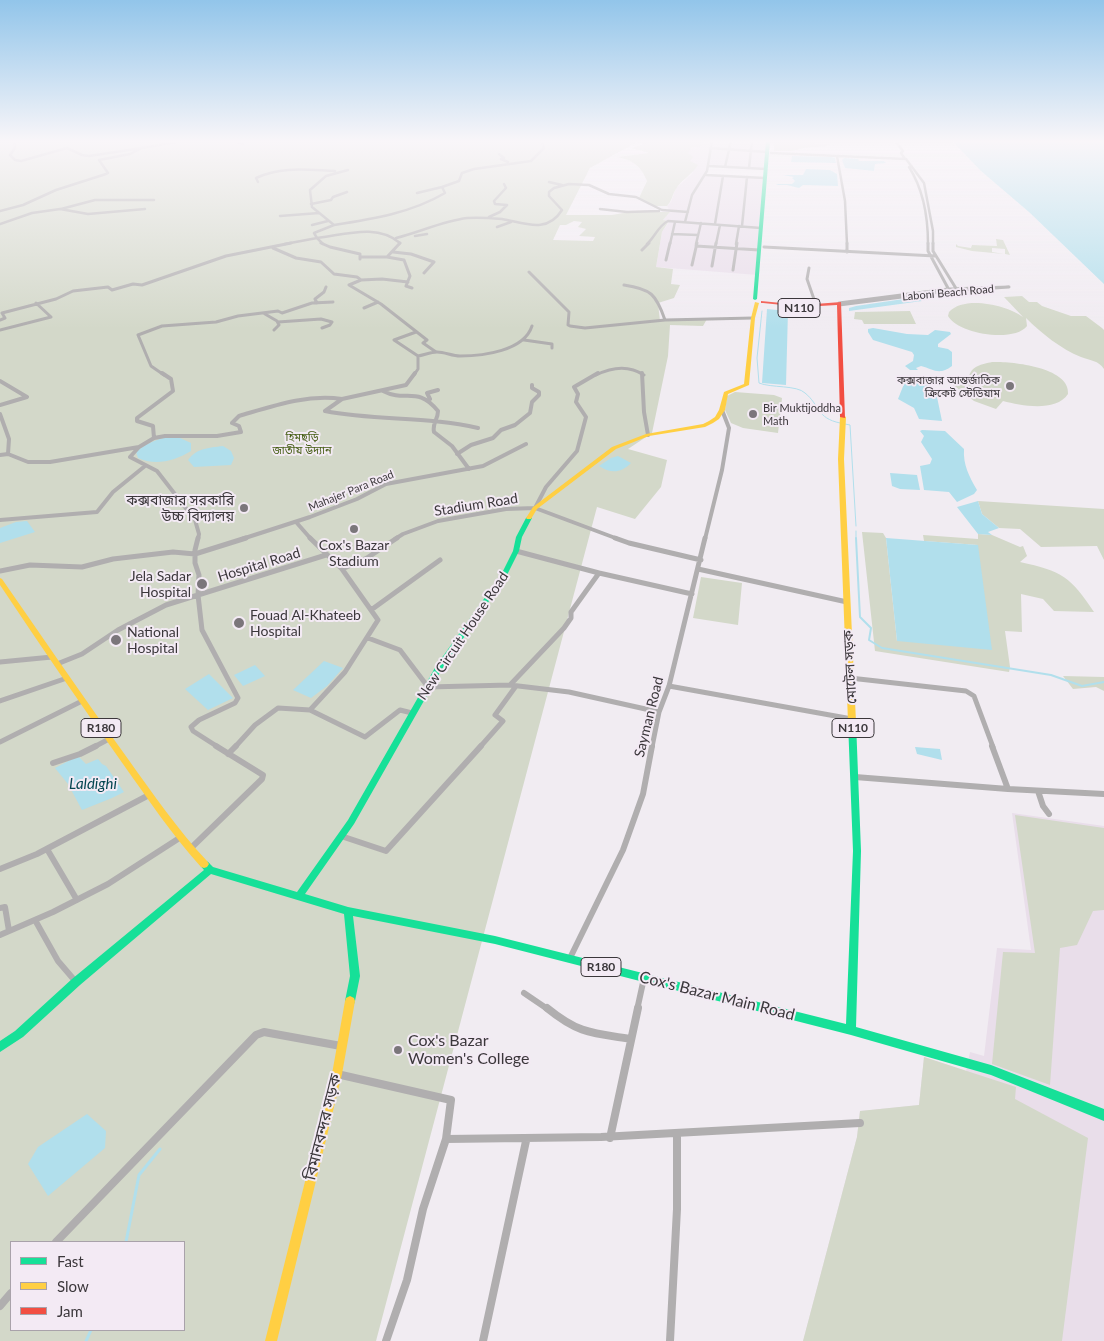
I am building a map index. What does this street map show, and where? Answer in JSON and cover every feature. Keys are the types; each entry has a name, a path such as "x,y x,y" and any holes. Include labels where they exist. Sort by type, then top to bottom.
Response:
{"main road":[{"path":"762,248 761,228 764,204"},
{"path":"535,508 614,448 648,435 705,425 717,418 722,410 726,393 746,385 753,318 759,302 765,204"},
{"name":"Laboni Beach Road","path":"759,302 790,306 839,304"},
{"name":"Laboni Beach Road","path":"759,302 804,308 839,304"},
{"name":"মোটেল সড়ক","path":"839,304 842,459 857,851 851,1030"},
{"name":"New Circuit House Road","path":"298,896 351,822 439,668 490,599 504,576 516,551 519,538 535,508"},
{"name":"R180","path":"0,580 82,701 149,795 190,849 210,870 348,911"},
{"path":"0,1047 19,1034 76,982 210,870"},
{"name":"Cox's Bazar Main Road","path":"348,911 495,940 851,1030 991,1070 1104,1115"},
{"name":"বিমানবন্দর সড়ক","path":"271,1341 337,1074 355,976 348,911"}],"street":[{"path":"0,211 26,204"},
{"path":"0,224 32,214 79,204"},
{"path":"311,204 312,207 334,225"},
{"path":"412,288 406,286 410,276 406,262 387,257 360,258 361,254 326,246 318,241 314,233 334,225 386,217 423,204"},
{"path":"486,219 500,212 507,205 495,204"},
{"path":"412,235 446,222 464,218 541,225 554,221 562,209 557,204"},
{"path":"649,204 662,210"},
{"path":"685,222 690,204"},
{"path":"715,224 718,204"},
{"path":"733,270 743,204"},
{"path":"845,204 847,251"},
{"path":"923,204 928,251 949,290"},
{"path":"928,204 935,256 956,290"},
{"path":"60,209 88,214 145,209"},
{"path":"600,209 628,212 662,210 688,212"},
{"path":"280,216 319,213"},
{"path":"312,225 328,221"},
{"path":"498,227 512,221"},
{"path":"642,250 646,243 651,241 659,226 665,222 761,228"},
{"path":"666,260 675,222"},
{"path":"926,222 931,223"},
{"path":"692,266 701,223"},
{"path":"712,266 720,225"},
{"path":"0,320 5,318 2,313 56,299 70,292 108,287 112,290 133,284 142,285 226,256 273,248 295,241 363,232 384,234 396,238 427,234"},
{"path":"672,234 698,235"},
{"path":"387,257 400,243 396,238"},
{"path":"928,238 933,239"},
{"path":"696,246 935,256"},
{"path":"273,248 296,258 321,262 334,274 357,277 360,280"},
{"path":"393,252 413,254 434,262 424,273"},
{"path":"809,268 807,279 816,305"},
{"path":"529,272 569,312 570,326 586,328 665,320 753,318"},
{"path":"408,282 382,279 360,280 349,285 378,302 428,340 423,343 436,352 452,356 482,354 517,344 524,340 532,331 532,326"},
{"path":"624,285 644,288 653,292 659,301 665,320"},
{"name":"Laboni Beach Road","path":"839,304 949,290 956,290 1009,288 1005,286 956,290"},
{"path":"317,303 315,299 324,292 326,287"},
{"path":"154,438 153,426 137,421 137,418 158,402 169,397 173,391 171,379 151,366 138,335 162,326 216,322 238,316 278,311 282,313 317,303 333,302"},
{"path":"364,308 378,302"},
{"path":"0,330 50,316 36,303"},
{"path":"265,314 278,322 321,319 332,322 330,325 322,328"},
{"path":"274,330 279,325 278,322"},
{"path":"416,332 394,340 418,356 436,352"},
{"path":"524,340 552,344 552,348"},
{"path":"190,849 262,779 263,775 228,754 190,727 199,720 235,703 238,698 202,630 198,595 199,575 195,563 199,534 195,520 157,470 130,458 139,447 154,438 165,436 216,436 241,432 239,426 232,423 239,416 299,399 328,396 342,399 406,385 418,369 418,356"},
{"name":"New Circuit House Road","path":"535,508 546,488 577,451 586,417 576,402 578,394 574,387 609,368 616,367 640,371 644,374 643,396 648,435"},
{"path":"0,381 27,398 0,405"},
{"path":"457,454 471,446 493,438 501,430 515,425 530,413 532,402 539,395 539,392 532,388 532,385"},
{"path":"429,401 431,400 427,393 438,390"},
{"path":"383,391 391,396 421,396 429,401 438,411 438,415 433,421 434,434 451,445 469,469"},
{"path":"342,399 325,411 459,423 478,428"},
{"name":"Sayman Road","path":"569,959 623,850 643,794 659,712 669,686 722,470 728,428 722,410"},
{"path":"0,414 9,439 8,454"},
{"name":"Mahajer Para Road","path":"195,554 296,522 396,482 469,469 495,461 526,444"},
{"path":"0,455 8,454 28,462 50,462 139,447"},
{"path":"0,520 97,512 113,492 145,466"},
{"path":"535,508 630,543 700,560"},
{"name":"Stadium Road","path":"342,569 367,558 403,534 438,521 506,509 535,508"},
{"path":"296,522 326,555 342,569 378,622 345,672 310,710"},
{"path":"516,551 599,573 692,594"},
{"path":"0,571 30,565 82,567 113,559 173,552 195,554"},
{"name":"Hospital Road","path":"0,662 55,661 82,654 118,630 166,605 326,555"},
{"path":"371,610 440,560"},
{"path":"698,569 740,576 808,595 847,602"},
{"path":"341,836 386,851 503,721 495,715 513,686 564,628 571,618 571,612 599,573"},
{"path":"368,638 400,650 428,687 513,686 569,692 659,712"},
{"path":"0,701 67,678"},
{"path":"850,678 971,693 974,696 1008,789"},
{"path":"669,686 852,719"},
{"path":"0,742 82,701"},
{"path":"228,754 255,725 278,708 310,710 365,737 400,710 412,713"},
{"path":"53,763 80,754 109,739"},
{"path":"855,777 1008,789 1104,794"},
{"path":"1038,791 1049,814"},
{"path":"0,869 47,849 149,795"},
{"path":"0,935 108,884 181,837"},
{"path":"47,849 76,900"},
{"path":"0,908 5,907 9,931"},
{"path":"35,920 49,948 63,969 76,982"},
{"path":"610,1138 644,978"},
{"path":"524,993 580,1030 631,1039"},
{"path":"57,1241 256,1035 264,1032 341,1046"},
{"path":"337,1074 451,1100 446,1139 423,1209 407,1280 386,1341"},
{"path":"446,1139 526,1141 610,1138 860,1123"},
{"path":"670,1341 677,1209 677,1134"},
{"path":"483,1341 526,1141"},
{"path":"0,1306 10,1294"}],"shaded area":[{"path":"669,204 764,204 757,275 656,267 662,232 669,222 663,220 670,212 667,206"},
{"path":"1012,813 1104,826 1104,1341 803,1341 857,1137 860,1111 919,1105 924,1057 966,1071 970,1052 984,1056 997,948 1031,950"}],"green space":[{"name":"হিমছড়ি জাতীয় উদ্যান","path":"0,204 572,204 566,215 670,212 663,220 669,221 662,232 656,267 673,269 671,284 680,285 674,298 658,303 660,321 707,319 703,326 670,325 668,356 652,433 628,449 667,460 661,487 635,519 597,507 376,1341 0,1341","holes":["574,221 582,222 578,227 586,229 579,236 595,237 593,241 553,240 560,225 566,225"]},
{"path":"649,204 669,204 667,206 653,206"},
{"path":"996,239 1003,240 1010,255 1005,254 1005,249 992,248 992,252 1004,254 972,251 956,247 956,244 971,248 972,245 997,246"},
{"path":"1022,296 1029,302 1037,302 1042,306 1071,316 1086,316 1102,328 1104,330 1104,369 1097,362 1074,354 1059,345 1026,318 1027,326 1020,331 999,335 974,332 963,328 948,316 949,312 956,307 975,303 997,306 1023,317 1004,297"},
{"path":"910,311 916,324 864,324 862,320 854,319 855,312"},
{"name":"কক্সবাজার আন্তর্জাতিক ক্রিকেট স্টেডিয়াম","path":"992,362 1025,365 1050,372 1060,377 1066,385 1068,394 1063,400 1047,405 1029,406 1003,401 996,409 974,401 953,385 971,384 969,377 972,370"},
{"name":"Bir Muktijoddha Math","path":"735,392 774,395 782,398 778,433 743,428 731,423 725,410 727,396"},
{"path":"978,501 1104,509 1104,560 1097,546 1041,547 1020,529 999,528 982,514"},
{"path":"862,532 883,533 886,538 897,641 978,545 924,541 923,535 978,539 978,534 992,535 1020,547 1023,546 1027,556 1020,562 1046,569 1064,577 1079,591 1094,612 1054,611 1043,599 1021,594 1022,632 1005,631 1009,672 875,651"},
{"path":"701,577 742,583 738,625 693,618"},
{"path":"1063,676 1104,677 1104,691 1096,687 1073,689"},
{"path":"1015,815 1104,828 1104,910 1093,911 1077,945 1060,948 1050,1085 992,1064 1003,952 1035,953"},
{"path":"924,1057 1016,1087 1015,1099 1088,1138 1062,1341 803,1341 857,1137 860,1111 919,1105"}],"water":[{"path":"1019,204 1104,204 1104,284"},
{"path":"917,297 922,301 849,311 849,308 856,306"},
{"path":"767,309 788,311 786,385 762,383"},
{"path":"873,328 907,334 928,335 935,330 950,332 951,334 938,344 938,347 952,352 952,366 943,371 921,366 916,368 918,370 910,370 905,366 913,361 914,355 912,352 873,340 868,329"},
{"path":"906,379 925,379 937,397 942,421 919,419 914,408 898,399"},
{"path":"920,431 945,431 964,449 964,460 967,470 977,490 974,494 957,502 949,492 924,490 920,466 930,464 932,459 921,442 924,436"},
{"path":"167,437 180,438 191,443 191,451 172,460 158,462 138,458 136,452 139,449 158,439"},
{"path":"223,446 231,451 234,458 231,465 194,467 188,460 199,451"},
{"path":"618,456 631,463 623,469 616,471 599,466 611,458"},
{"path":"890,473 917,475 920,490 900,489 892,486"},
{"path":"978,501 982,514 999,528 988,532 992,535 978,534 957,507"},
{"path":"27,521 35,532 0,543 0,528 16,522"},
{"path":"886,538 978,545 992,650 897,641"},
{"path":"324,661 343,668 327,686 311,698 293,690"},
{"path":"255,665 265,676 243,686 234,675"},
{"path":"209,674 233,698 208,710 185,689"},
{"path":"915,747 940,749 942,760 917,754"},
{"name":"Laldighi","path":"78,756 86,764 98,759 106,766 124,792 82,810 68,784 55,768"},
{"path":"87,1114 106,1131 105,1148 48,1196 28,1164 38,1147"}],"waterway":[{"path":"762,311 757,358 759,383 801,390 810,398 822,414 832,421 840,423"},
{"path":"845,424 850,425 856,526"},
{"path":"856,531 856,538"},
{"path":"856,538 860,617 871,628 869,640 882,648 1051,675 1082,686 1104,682"},
{"path":"126,1241 139,1175 160,1149"},
{"path":"86,1341 91,1331"}],"traffic: fast":[{"path":"755,299 763,204"},
{"path":"299,896 351,822 439,668 504,575 516,551 519,537 529,518"},
{"path":"851,1030 857,851 852,722"},
{"path":"204,864 210,870 348,911 495,940 851,1030"},
{"path":"0,1047 19,1034 76,982 210,870"},
{"path":"348,911 355,976 350,1001"},
{"path":"851,1030 991,1070 1104,1115"}],"traffic: slow":[{"path":"529,518 535,508 614,448 648,435 705,425 717,418 722,410 726,393 746,385 753,318 757,303"},
{"path":"843,417 841,459 852,722"},
{"path":"0,580 77,694 153,801 172,827 204,864"},
{"path":"271,1341 337,1074 350,1001"}],"traffic: jam":[{"path":"763,302 802,306 839,303 843,417"}],"place":[{"name":"কক্সবাজার আন্তর্জাতিক ক্রিকেট স্টেডিয়াম","path":"1010,386"},
{"name":"Bir Muktijoddha Math","path":"753,414"},
{"name":"কক্সবাজার সরকারি উচ্চ বিদ্যালয়","path":"244,508"},
{"name":"Cox's Bazar Stadium","path":"354,529"},
{"name":"Jela Sadar Hospital","path":"202,584"},
{"name":"Fouad Al-Khateeb Hospital","path":"239,623"},
{"name":"National Hospital","path":"116,640"},
{"name":"Cox's Bazar Women's College","path":"398,1050"}]}
